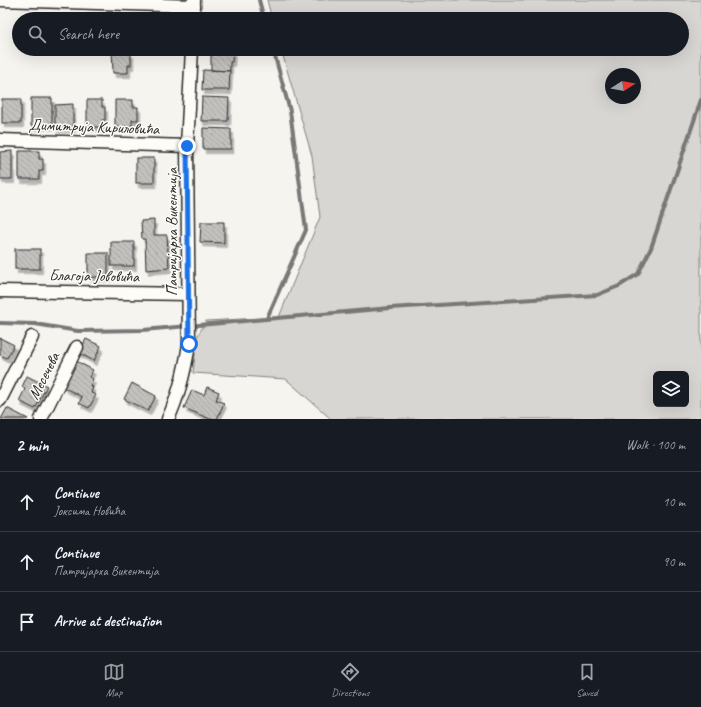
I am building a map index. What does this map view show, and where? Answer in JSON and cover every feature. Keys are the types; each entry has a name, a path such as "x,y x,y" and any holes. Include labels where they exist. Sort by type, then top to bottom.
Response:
{"street":[{"path":"0,0 194,3"},
{"name":"Патријарха Викентија","path":"168,419 184,372 189,344 187,146 192,56"},
{"name":"Димитрија Кириловића","path":"0,140 187,146"},
{"name":"Благоја Јововића","path":"0,291 188,294"},
{"path":"0,400 32,337"},
{"name":"Месечева","path":"41,419 77,347"}],"shaded area":[{"path":"267,0 701,0 701,419 331,419 286,379 193,373 197,337 206,321 279,317 320,217 312,156 283,56 689,56 689,12 270,12"}],"building":[{"path":"112,56 131,56 131,65 128,65 128,73 113,73"},
{"path":"211,56 232,56 232,62 230,62 230,71 211,70"},
{"path":"203,70 230,71 229,90 202,90"},
{"path":"202,97 229,98 228,121 201,121"},
{"path":"31,98 52,98 52,125 31,126"},
{"path":"2,99 21,99 21,123 2,123"},
{"path":"87,100 102,100 102,107 105,107 105,120 102,120 102,127 87,127"},
{"path":"115,100 133,100 133,107 138,107 138,120 132,120 132,127 115,127"},
{"path":"73,104 73,128 55,128 55,105"},
{"path":"203,128 231,129 231,149 203,149"},
{"path":"12,151 12,179 0,179 0,152"},
{"path":"19,151 39,151 39,159 43,159 43,171 39,171 39,179 19,179"},
{"path":"136,158 154,158 154,183 136,183"},
{"path":"154,220 154,235 167,235 169,268 146,270 145,239 142,239 141,221"},
{"path":"201,222 224,222 224,243 200,242"},
{"path":"111,242 134,242 134,266 111,266"},
{"path":"15,249 40,249 40,269 15,269"},
{"path":"88,253 108,253 108,277 88,277"},
{"path":"0,338 14,345 7,358 0,355"},
{"path":"86,339 101,346 94,361 79,353"},
{"path":"76,361 93,370 89,377 93,379 90,386 93,387 91,393 96,395 89,408 79,403 82,397 63,387"},
{"path":"27,376 47,386 35,409 19,401 25,389 22,387"},
{"path":"132,383 156,396 148,411 124,399"},
{"path":"207,387 219,392 216,400 224,403 217,419 210,419 184,408 192,390 204,395"},
{"path":"7,408 28,419 1,419"}],"waterway":[{"path":"259,0 262,12"},
{"path":"267,318 306,230 290,111 275,56"},
{"path":"0,323 35,324 78,331 143,330 390,308 597,295 619,286 638,274 651,248 701,100"}],"route":[{"path":"187,146 189,344"}]}
